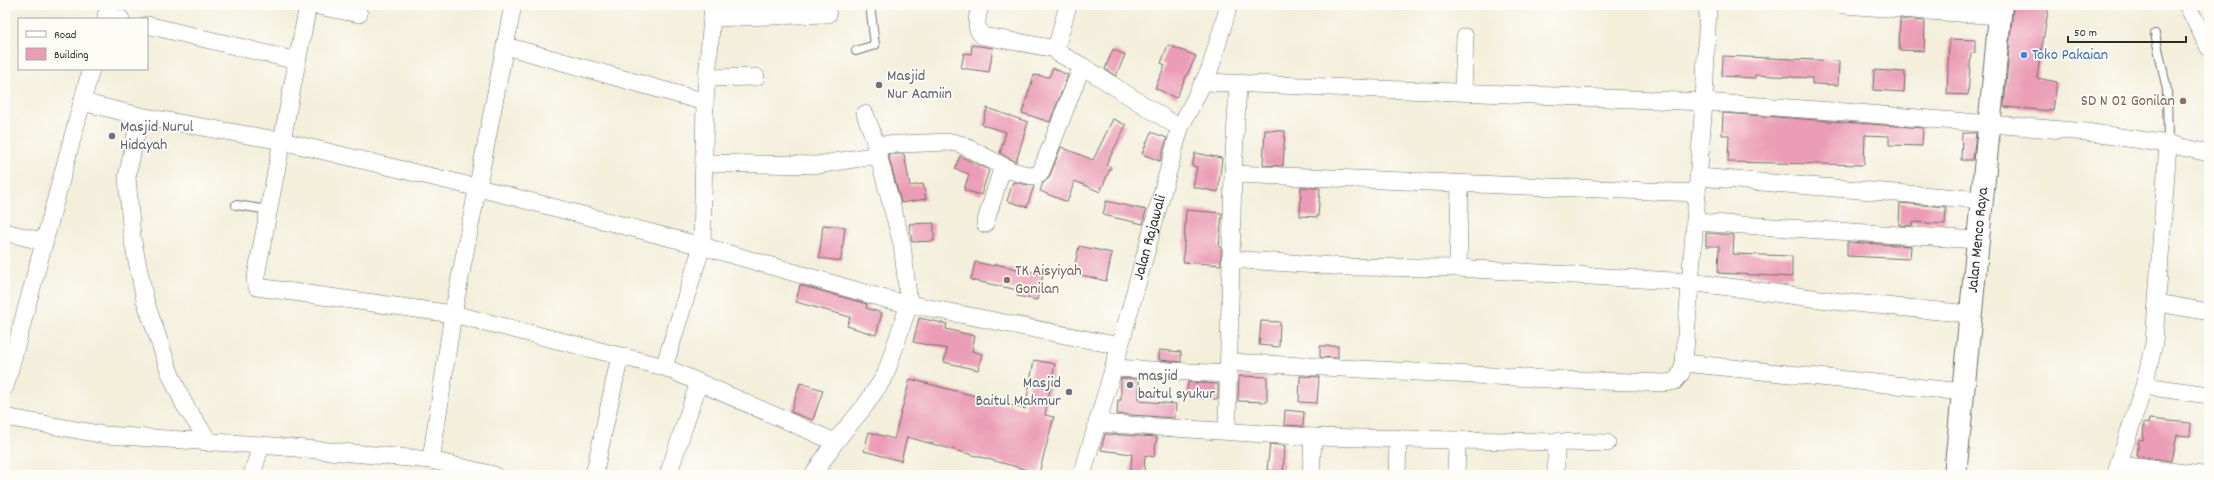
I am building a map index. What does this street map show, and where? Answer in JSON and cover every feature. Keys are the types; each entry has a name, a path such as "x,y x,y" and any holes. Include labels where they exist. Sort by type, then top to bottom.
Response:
{"main road":[{"name":"Jalan Menco Raya","path":"1955,475 2001,10"}],"street":[{"path":"308,5 255,280 257,287 453,314 664,367 836,442"},
{"path":"313,5 359,14"},
{"path":"431,460 453,314 479,188 513,5"},
{"path":"980,5 977,26 978,33 983,36 1056,49 1058,53 1082,66 1180,128"},
{"path":"1056,49 1068,5"},
{"name":"Jalan Rajawali","path":"1082,475 1120,346 1180,128 1210,69 1229,5"},
{"path":"1113,368 1229,368 1665,383 1675,381 1681,373 1684,363 1704,102 1708,5"},
{"path":"1843,5 2001,10"},
{"path":"2187,5 2209,48"},
{"path":"664,367 702,246 705,102 713,11 828,14"},
{"path":"148,25 297,61"},
{"path":"1463,92 1465,37"},
{"path":"506,46 705,102"},
{"path":"704,163 817,165 877,150 951,142 960,144 1009,169 1032,176 1040,174 1082,66"},
{"path":"5,387 91,70"},
{"path":"707,78 756,77"},
{"path":"1204,82 1704,102 1846,112 2086,132 2168,144 2209,153"},
{"path":"1227,431 1230,259 1238,84"},
{"path":"82,102 140,116 282,141 479,188 702,246 889,300 1120,346"},
{"path":"813,475 836,442 864,407 885,376 909,304 902,244 877,150 865,114"},
{"path":"140,116 132,147 128,184 132,237 145,300 170,373 184,404 210,443"},
{"path":"2168,144 2154,343 2144,386 2117,470 2202,475"},
{"path":"985,224 1001,172 1009,169"},
{"path":"1233,174 1460,185 1698,185 1982,200"},
{"path":"1458,268 1460,185"},
{"path":"1695,222 1978,240"},
{"path":"5,232 45,242"},
{"path":"1230,259 1348,267 1458,268 1690,282 1843,302 1971,314"},
{"path":"2158,303 2209,312"},
{"path":"594,475 620,356"},
{"path":"1684,363 1963,392"},
{"path":"668,475 699,382"},
{"path":"2144,386 2209,395"},
{"path":"5,417 105,435 210,443 261,445 431,460 494,475"},
{"path":"1097,423 1314,437 1608,443"},
{"path":"1311,475 1314,437"},
{"path":"1396,475 1398,438"},
{"path":"1556,441 1556,475"},
{"path":"252,475 261,445"},
{"path":"1456,475 1457,447"}],"lane":[{"path":"856,51 874,47 875,45 870,5"},
{"path":"2155,34 2167,90 2168,144"},
{"path":"236,205 269,210"}],"building":[{"path":"2013,5 2049,5 2037,78 2057,82 2053,111 2004,107"},
{"path":"1900,19 1925,21 1924,51 1899,50"},
{"path":"1949,39 1975,40 1975,53 1971,53 1968,95 1947,94"},
{"path":"972,45 993,48 989,72 961,68 964,53 971,54"},
{"path":"1168,45 1196,56 1176,98 1155,88 1165,65 1161,63"},
{"path":"1113,49 1125,55 1116,76 1105,69"},
{"path":"1723,56 1839,61 1838,85 1812,84 1812,78 1755,75 1755,78 1722,76"},
{"path":"1053,68 1068,75 1050,122 1022,113 1034,75 1049,77"},
{"path":"1874,70 1905,72 1904,92 1873,90"},
{"path":"987,108 1028,122 1016,162 1000,153 1006,132 982,125"},
{"path":"1723,113 1923,128 1922,146 1889,145 1889,136 1865,135 1864,165 1728,162 1729,135 1722,135"},
{"path":"1113,119 1126,125 1106,165 1111,167 1100,192 1075,181 1067,202 1040,191 1043,183 1049,178 1061,147 1093,160"},
{"path":"1265,130 1285,131 1283,166 1263,165"},
{"path":"1151,132 1167,138 1160,161 1142,154"},
{"path":"1962,133 1976,133 1973,160 1961,160"},
{"path":"1195,153 1222,158 1218,192 1193,187 1197,167 1192,166"},
{"path":"888,154 904,154 910,186 923,184 926,199 901,203"},
{"path":"960,156 989,170 981,195 964,190 969,174 955,169"},
{"path":"1013,182 1034,186 1027,207 1007,201"},
{"path":"1301,187 1320,188 1318,217 1300,216"},
{"path":"1106,201 1146,210 1143,224 1103,215"},
{"path":"1900,203 1946,207 1945,224 1912,222 1912,226 1899,225"},
{"path":"1186,210 1222,213 1219,247 1221,247 1221,265 1183,262"},
{"path":"934,223 934,241 912,242 909,224"},
{"path":"823,225 845,227 841,261 819,258"},
{"path":"1706,233 1734,235 1733,254 1792,256 1792,277 1718,273 1719,246 1706,246"},
{"path":"1847,242 1911,246 1910,259 1847,256"},
{"path":"1079,246 1112,253 1106,281 1073,273"},
{"path":"975,262 994,266 995,264 1043,275 1037,300 1017,296 1018,290 971,280"},
{"path":"800,285 867,304 866,308 882,313 876,335 847,326 850,317 796,302"},
{"path":"919,318 947,324 946,329 975,336 972,351 982,354 978,370 944,362 947,349 913,342"},
{"path":"1261,321 1280,322 1279,347 1259,345"},
{"path":"1320,346 1338,346 1338,358 1320,357"},
{"path":"1159,350 1181,352 1181,362 1159,360"},
{"path":"1034,360 1055,364 1045,415 1054,417 1039,473 907,437 901,461 864,451 869,432 894,439 910,379 1025,409"},
{"path":"1239,376 1267,377 1267,402 1238,401"},
{"path":"1300,376 1319,377 1317,403 1299,402"},
{"path":"1121,378 1139,379 1139,401 1176,404 1175,418 1117,414 1118,400 1121,400"},
{"path":"1188,382 1218,384 1218,399 1186,397"},
{"path":"800,383 823,390 813,420 791,412"},
{"path":"1285,410 1304,412 1303,426 1284,425"},
{"path":"2149,419 2191,423 2190,436 2177,435 2172,461 2137,456 2139,439 2143,440 2144,423 2148,424"},
{"path":"1105,434 1157,437 1154,457 1145,455 1144,475 1130,475 1132,454 1101,450"},
{"path":"1270,444 1285,446 1283,472 1267,470"}],"place":[{"name":"Toko Pakaian","path":"2024,55"},
{"name":"Masjid Nur Aamiin","path":"879,85"},
{"name":"SD N 02 Gonilan","path":"2183,101"},
{"name":"Masjid Nurul Hidayah","path":"112,136"},
{"name":"TK Aisyiyah Gonilan","path":"1007,280"},
{"name":"masjid baitul syukur","path":"1130,385"},
{"name":"Masjid Baitul Makmur","path":"1069,392"}]}
